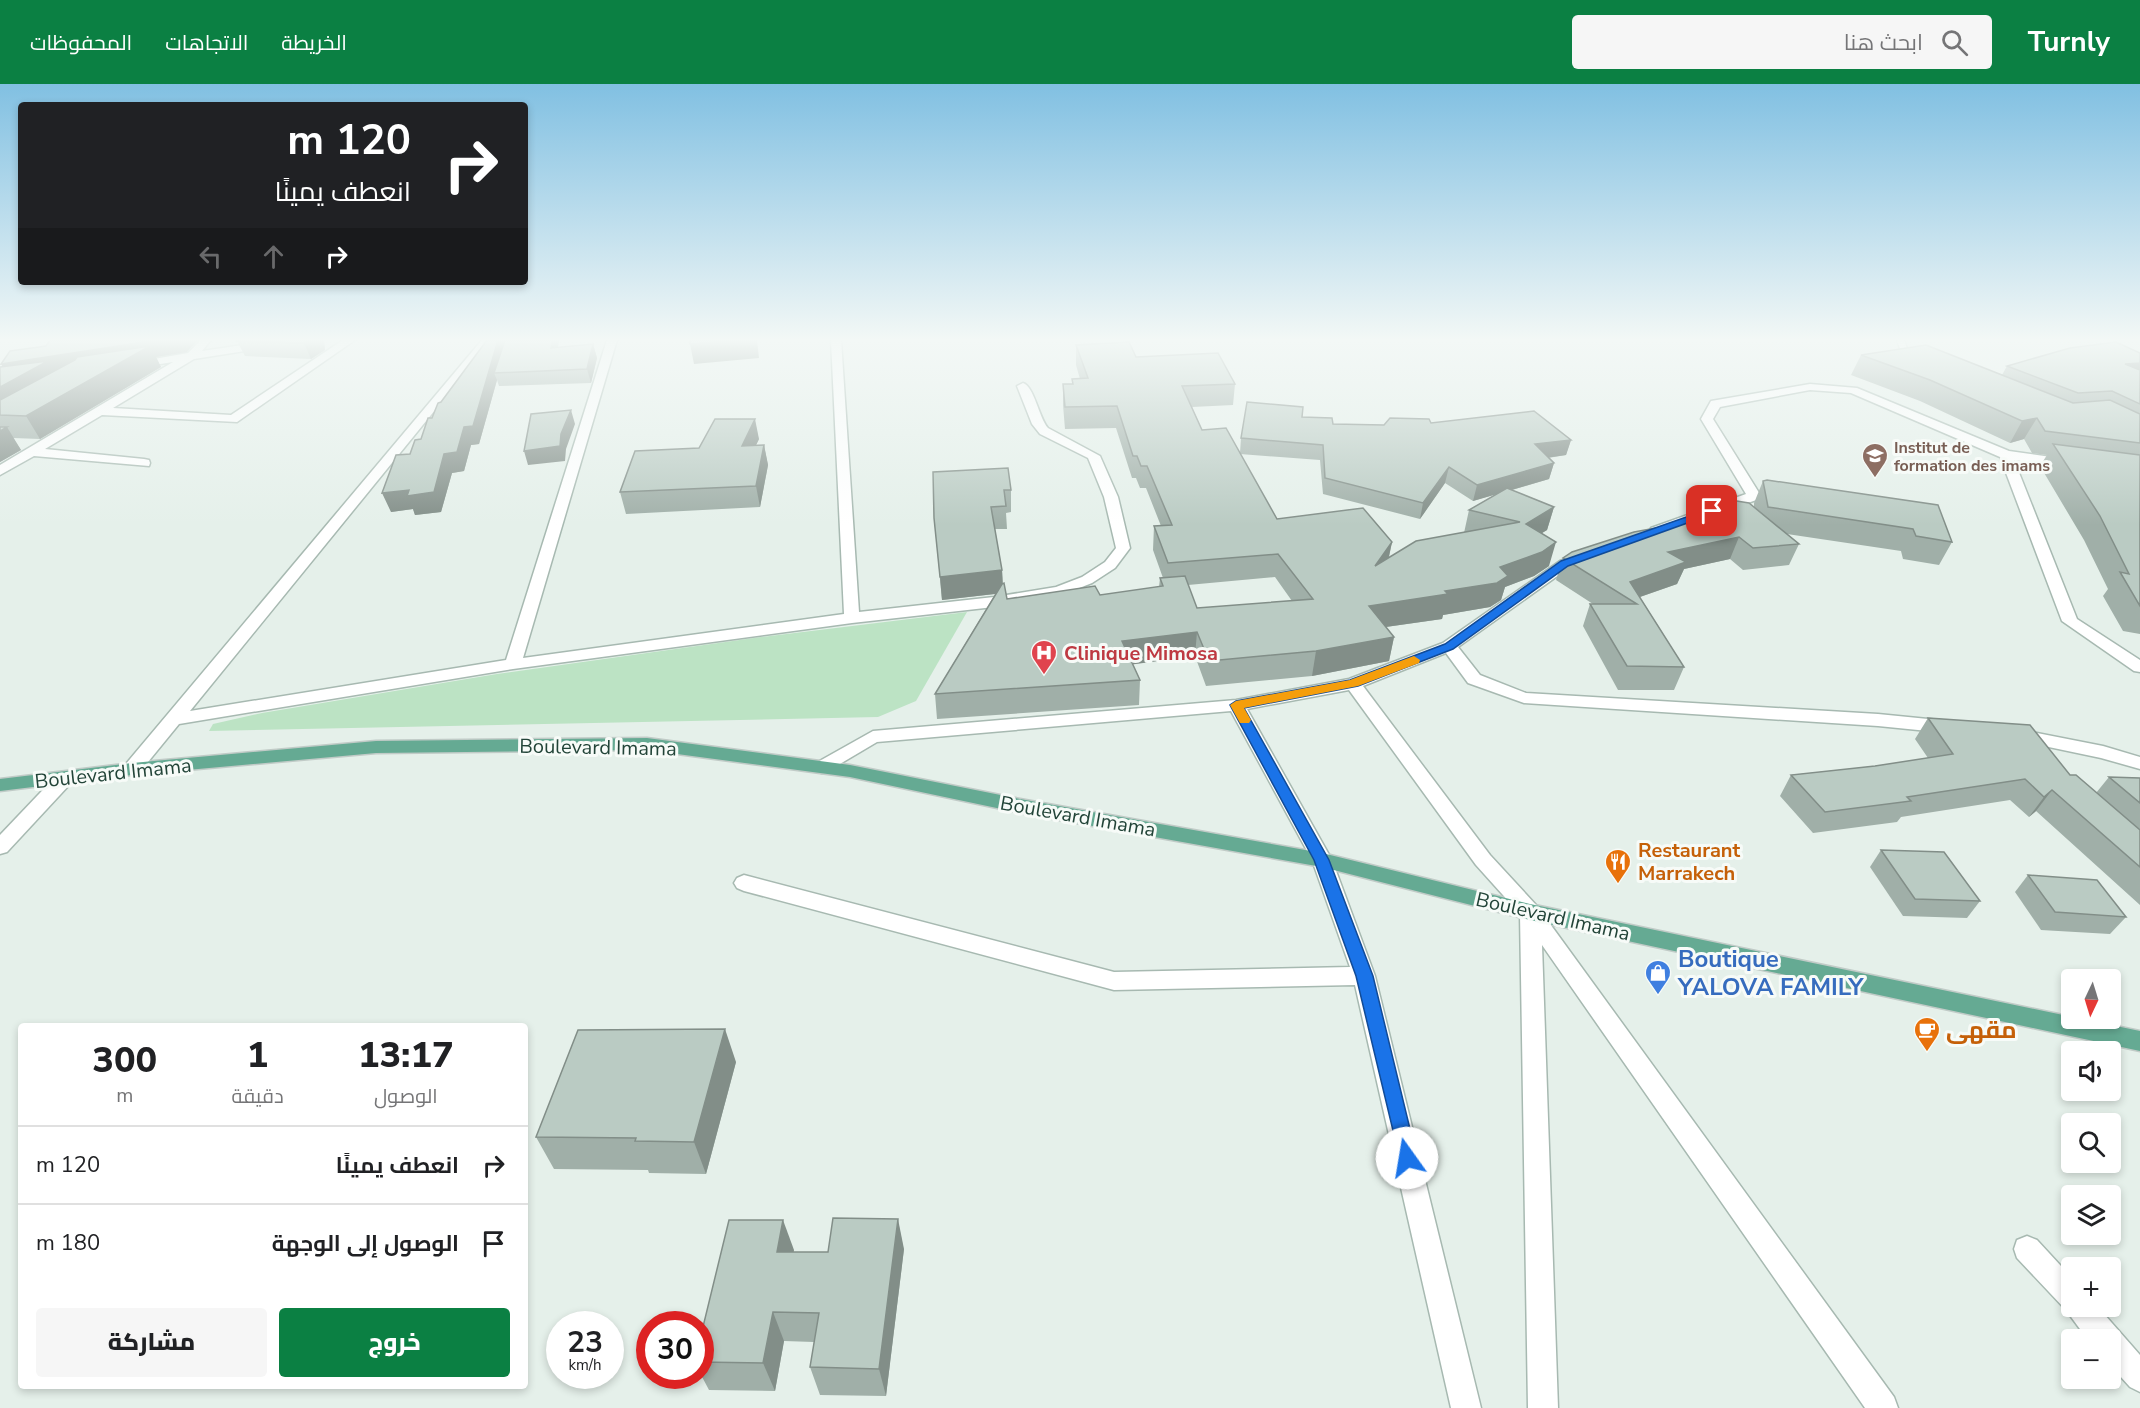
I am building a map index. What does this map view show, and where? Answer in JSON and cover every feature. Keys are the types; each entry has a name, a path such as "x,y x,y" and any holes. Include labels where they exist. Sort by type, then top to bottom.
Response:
{"main road":[{"name":"Boulevard Imama","path":"0,785 376,747 647,744 850,771 1020,806 1322,860 1530,912 2140,1041"}],"street":[{"path":"0,471 26,448 43,445 115,402"},
{"path":"100,411 233,419 258,402"},
{"path":"132,770 436,402"},
{"path":"513,664 593,402"},
{"path":"840,402 852,618"},
{"path":"174,719 513,664 852,618 994,603 1059,591 1087,580 1110,565 1123,548 1112,497 1098,461 1083,449 1044,431 1038,424 1029,402"},
{"path":"1642,536 1754,496 1707,419 1715,404 1727,402"},
{"path":"1881,402 2006,455 2084,466"},
{"path":"26,448 144,463"},
{"path":"2006,455 2070,621 2140,667"},
{"path":"822,767 873,737 1236,705 1353,684 1449,646 1564,564 1598,552"},
{"path":"1449,646 1474,679 1524,698 1878,720 1960,729"},
{"path":"1353,684 1483,860 1530,912 1883,1408"},
{"path":"1236,705 1322,860 1364,976 1466,1408"},
{"path":"2038,758 2013,734 2140,763"},
{"path":"0,847 65,778"},
{"path":"744,883 1114,981 1364,976"},
{"path":"1530,912 1543,1408"},
{"path":"2027,1249 2061,1287"},
{"path":"2087,1317 2098,1329"},
{"path":"2121,1355 2140,1377"}],"green space":[{"path":"967,612 916,701 878,717 209,731 213,724 262,713 497,674 761,637"}],"building":[{"path":"0,402 51,402 26,416 0,415"},
{"path":"480,402 473,426 464,427 457,452 444,454 434,492 407,496 409,490 382,493 396,455 410,454 415,440 421,439 428,418 432,418 438,403"},
{"path":"1065,402 1189,402 1202,430 1226,428 1277,519 1363,508 1392,542 1375,566 1416,541 1520,522 1469,510 1507,488 1554,507 1526,524 1556,542 1542,552 1500,567 1508,576 1497,583 1445,591 1448,594 1369,606 1394,637 1316,651 1209,661 1197,632 1122,641 1140,680 935,694 1004,583 1007,599 1095,586 1100,595 1163,586 1160,578 1185,576 1197,608 1313,599 1278,554 1168,563 1154,526 1172,525 1147,466 1141,466 1137,456 1133,456 1117,406 1065,407"},
{"path":"1247,402 1303,407 1302,417 1332,418 1333,424 1384,425 1390,418 1429,419 1431,423 1534,411 1571,440 1535,444 1554,463 1477,485 1449,467 1423,503 1325,478 1323,445 1241,438"},
{"path":"1979,402 2114,402 2140,414 2140,443 2045,431 2037,418 2022,421"},
{"path":"571,410 561,434 560,446 524,451 531,414"},
{"path":"715,419 755,419 742,446 764,445 756,486 620,492 635,451 699,448"},
{"path":"2053,444 2140,455 2140,606 2120,572 2129,574 2100,516"},
{"path":"1008,468 1011,490 1004,490 1006,506 991,507 1002,570 940,577 934,518 933,472"},
{"path":"1763,481 1938,505 1952,542 1916,536 1913,529 1768,507"},
{"path":"1714,499 1749,503 1799,544 1753,548 1739,537 1668,552 1686,562 1630,582 1684,667 1627,666 1590,604 1637,604 1563,558 1572,552 1634,532 1716,517"},
{"path":"1928,718 2030,725 2070,775 2076,775 2140,830 2140,867 2052,790 2044,797 2025,779 1907,797 1911,801 1825,812 1791,775 1875,766 1953,754"},
{"path":"2109,777 2140,778 2140,803"},
{"path":"1881,850 1944,852 1980,901 1915,899"},
{"path":"2028,875 2097,880 2126,917 2055,912"},
{"path":"725,1029 694,1142 635,1141 636,1138 536,1137 578,1030"},
{"path":"833,1218 898,1219 879,1369 810,1367 819,1313 773,1312 763,1363 714,1362 714,1311 707,1311 729,1220 783,1220 777,1252 828,1252"}],"slow traffic":[{"path":"1245,720 1236,705 1353,684 1414,660"}],"place":[{"name":"Institut de formation des imams","path":"1875,479"},
{"name":"Clinique Mimosa","path":"1044,676"},
{"name":"Restaurant Marrakech","path":"1618,885"},
{"name":"Boutique YALOVA FAMILY","path":"1658,996"},
{"name":"مقهى","path":"1927,1053"}],"route":[{"path":"1407,1158 1364,976 1322,860 1236,705 1353,684 1449,646 1564,564 1712,511"}]}
